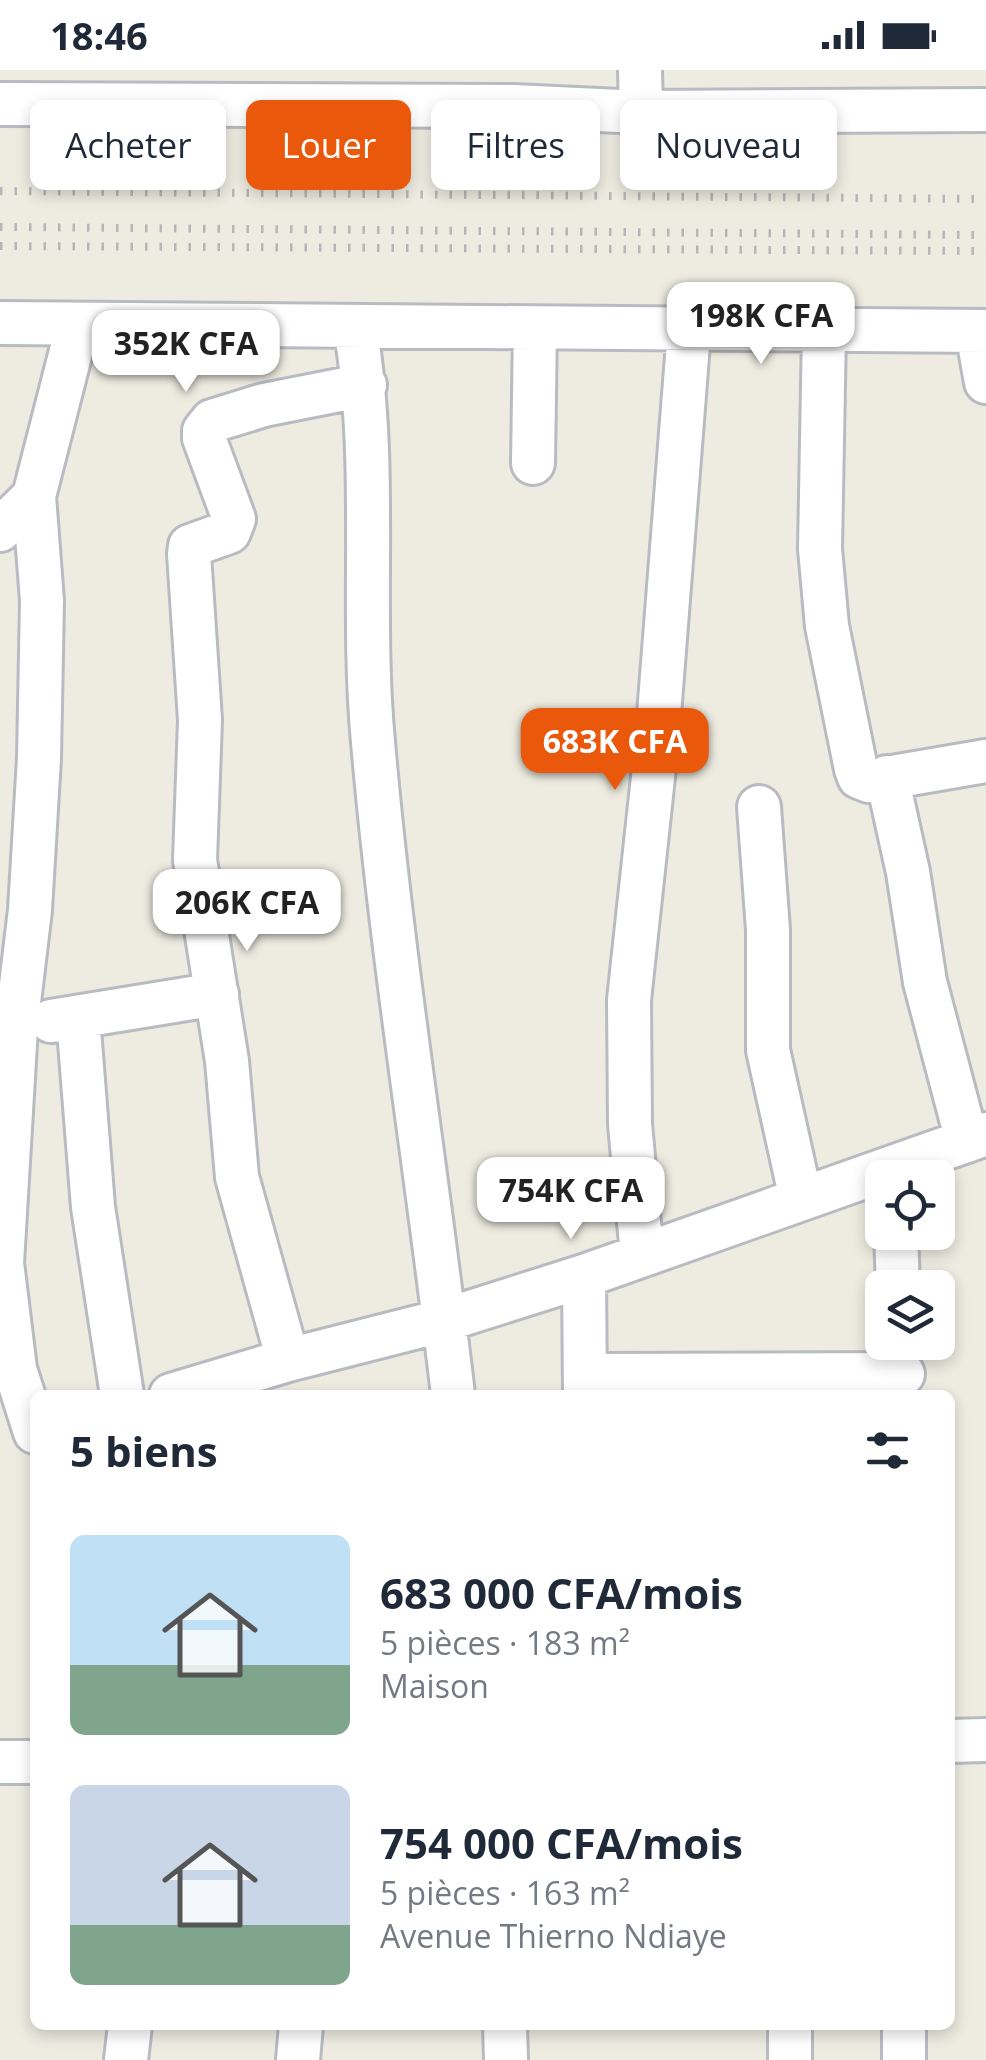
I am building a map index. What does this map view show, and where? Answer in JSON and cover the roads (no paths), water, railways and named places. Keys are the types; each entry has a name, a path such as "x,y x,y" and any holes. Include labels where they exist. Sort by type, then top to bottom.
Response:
{"street":[{"path":"0,104 504,88 824,90 986,110"},
{"path":"0,324 981,331 986,382"},
{"path":"30,1416 15,1369 2,1263 16,1027 15,909 39,758 42,601 34,496 78,324"},
{"path":"355,327 365,386 368,678 373,743 409,1067 452,1390"},
{"path":"533,462 535,328"},
{"path":"824,330 820,549 827,626 859,777 869,780 986,761"},
{"path":"642,1255 630,1124 629,1000 650,818 689,331"},
{"path":"288,1360 236,1177 218,994 194,860 200,720 188,554 190,546 229,532 234,519 204,430 212,420 264,405 365,386"},
{"path":"0,530 34,496"},
{"path":"887,777 908,872 925,982 977,1138 923,1160"},
{"path":"759,806 768,930 768,1050 801,1199"},
{"path":"16,1027 218,994"},
{"path":"78,1017 93,1207 121,1390"},
{"path":"187,1390 444,1320 865,1180"},
{"path":"584,1276 585,1385 902,1370"},
{"path":"0,1440 30,1433"},
{"path":"955,1741 986,1740"},
{"path":"0,1762 30,1762"},
{"path":"126,2060 129,2030"},
{"path":"298,2060 301,2030"},
{"path":"505,2030 506,2060"},
{"path":"790,2030 790,2060"},
{"path":"904,2030 904,2060"}],"railway":[{"path":"0,191 986,199"},
{"path":"0,227 986,235"},
{"path":"0,246 986,251"}]}
